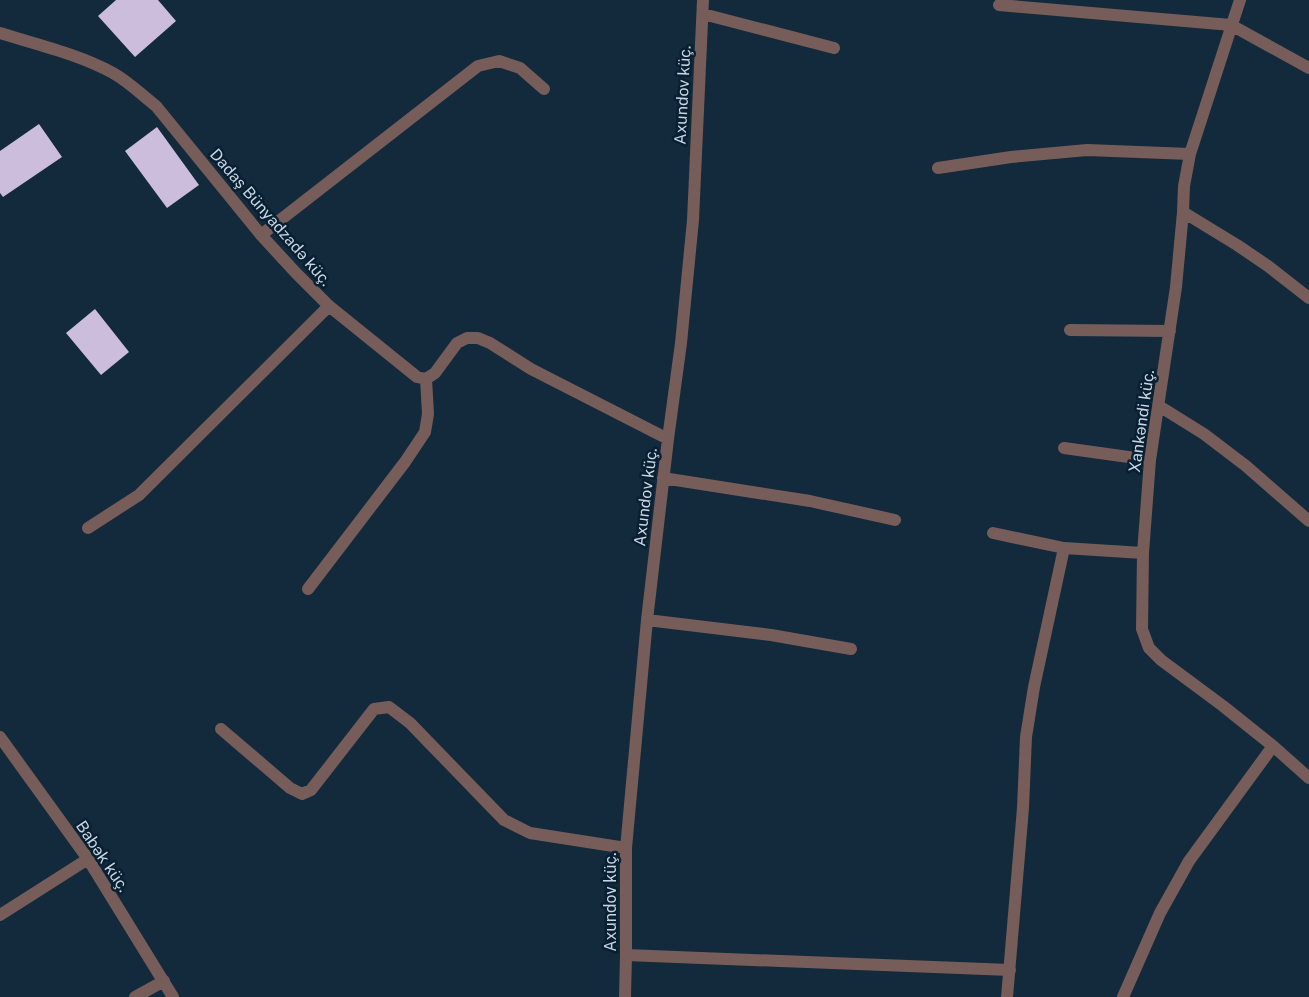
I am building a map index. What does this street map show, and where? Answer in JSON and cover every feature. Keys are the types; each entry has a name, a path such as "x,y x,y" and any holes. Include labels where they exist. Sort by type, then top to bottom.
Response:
{"street":[{"name":"Axundov küç.","path":"624,997 626,848 647,620 681,343 693,220 703,0"},
{"name":"Xankəndi küç.","path":"1240,0 1190,154 1184,186 1176,287 1150,460 1143,553 1142,629 1149,648 1161,660 1224,706 1309,778"},
{"path":"999,5 1231,25 1309,68"},
{"path":"702,14 834,48"},
{"name":"Dadaş Bünyadzadə küç.","path":"0,34 88,61 114,74 135,88 156,106 261,235 329,306 417,376 426,379"},
{"path":"261,235 478,66 499,61 520,68 544,89"},
{"path":"938,168 1011,157 1087,150 1190,154"},
{"path":"1183,212 1238,245 1309,298"},
{"path":"88,528 139,495 329,306"},
{"path":"1070,330 1170,331"},
{"path":"308,589 405,462 425,432 428,414 426,379 435,373 457,343 467,338 478,338 490,343 531,369 668,439"},
{"path":"1159,406 1204,434 1246,466 1309,521"},
{"path":"1064,448 1150,460"},
{"path":"663,478 810,501 895,520"},
{"path":"993,533 1064,548 1143,553"},
{"path":"1007,997 1023,808 1026,737 1034,687 1064,548"},
{"path":"647,620 771,636 851,649"},
{"path":"221,729 290,788 302,794 312,790 374,709 389,707 410,723 504,820 530,833 626,848"},
{"name":"Babək küç.","path":"0,736 88,858 173,997"},
{"path":"1123,997 1160,913 1189,861 1273,746"},
{"path":"0,915 88,858"},
{"path":"626,956 1010,970"},
{"path":"136,997 164,981"}],"building":[{"path":"116,0 158,0 176,21 135,57 98,16"},
{"path":"39,124 62,157 3,197 0,193 0,151"},
{"path":"157,127 199,185 167,208 125,151"},
{"path":"95,309 129,352 101,375 66,333"}]}
